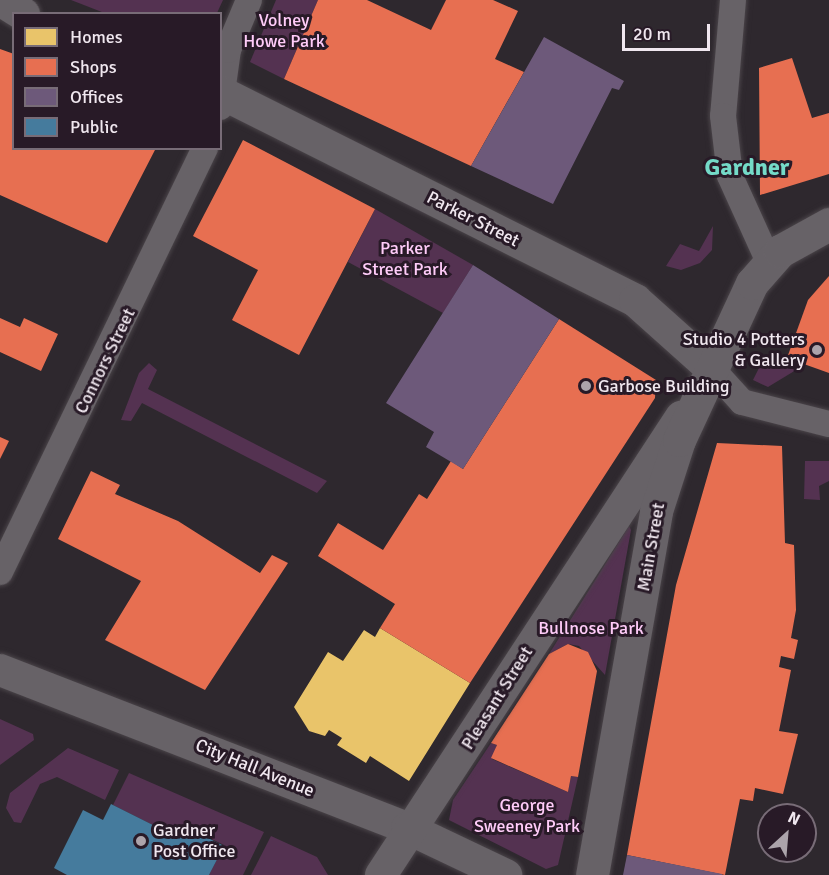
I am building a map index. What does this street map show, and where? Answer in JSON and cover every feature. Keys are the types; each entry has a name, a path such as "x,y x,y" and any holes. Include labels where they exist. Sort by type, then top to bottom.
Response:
{"main road":[{"path":"1,0 19,12"},
{"name":"Parker Street","path":"222,97 635,300 711,368"},
{"path":"769,262 829,224"},
{"name":"Main Street","path":"592,875 659,501 735,310 769,262"}],"street":[{"path":"222,90 228,50 249,0"},
{"path":"733,0 723,116 730,176 769,262"},
{"name":"Connors Street","path":"0,572 205,150"},
{"path":"711,368 742,402 829,424"},
{"name":"Pleasant Street","path":"381,875 407,828 445,783 711,368"},
{"name":"City Hall Avenue","path":"0,670 407,828 506,875"}],"green space":[{"path":"71,0 223,0 217,12 102,12"},
{"name":"Volney Howe Park","path":"276,0 318,0 284,79 250,62"},
{"name":"Parker Street Park","path":"375,209 473,265 443,313 348,262"},
{"path":"713,226 712,250 700,263 681,270 666,266 680,244 699,251"},
{"path":"764,358 796,370 768,387 753,380"},
{"path":"149,363 157,370 148,389 327,481 317,493 142,403 131,421 121,420 139,373"},
{"path":"805,461 829,461 829,481 819,486 820,500 804,499"},
{"name":"Bullnose Park","path":"629,526 631,530 605,675 579,646 568,644 549,654"},
{"path":"0,719 33,734 34,740 0,765"},
{"name":"George Sweeney Park","path":"491,743 497,745 492,759 568,792 571,776 578,777 558,865 546,869 449,820 453,800"},
{"path":"68,748 119,770 105,800 57,777 40,784 21,823 14,822 6,808 10,793"},
{"path":"129,773 264,832 243,875 209,875 224,845 182,825 177,837 113,805"},
{"path":"271,836 317,857 328,875 251,875"}],"building: Homes":[{"path":"380,628 470,683 409,781 370,756 366,763 337,745 342,738 329,730 325,736 309,731 294,707 328,652 343,661 364,630 375,637"}],"building: Shops":[{"path":"318,0 367,0 431,30 446,0 493,0 518,11 495,59 524,72 471,166 284,79"},
{"path":"0,49 12,53 12,150 155,150 107,243 0,195"},
{"path":"792,58 812,118 829,113 829,174 760,195 759,68"},
{"path":"243,140 375,209 299,355 232,320 258,270 193,236"},
{"path":"829,276 829,373 787,358 808,300"},
{"path":"0,318 20,327 24,318 58,334 41,371 0,352"},
{"path":"559,319 656,380 655,398 470,683 380,628 395,604 318,556 338,523 383,550 419,494 427,499 451,461 463,469"},
{"path":"0,437 9,441 0,459"},
{"path":"717,443 782,446 785,543 794,545 796,610 791,638 798,640 794,659 781,656 779,667 791,670 779,731 798,734 783,794 755,788 753,801 740,799 725,875 627,855 676,585"},
{"path":"91,471 120,485 115,494 178,521 260,573 272,555 288,563 205,690 105,640 141,581 58,539"},
{"path":"568,644 588,652 597,671 578,777 571,776 568,792 491,758 497,745 491,743 549,654"}],"building: Offices":[{"path":"544,37 624,81 619,90 612,88 553,204 471,166"},
{"path":"473,265 559,319 463,469 426,447 434,432 386,403"},
{"path":"627,855 722,874 722,875 623,875"}],"building: Public":[{"name":"Gardner Post Office","path":"111,804 177,837 182,825 224,846 209,875 67,875 54,868 83,810 103,820"}],"place":[{"name":"Studio 4 Potters & Gallery","path":"817,350"},
{"name":"Garbose Building","path":"586,386"},
{"name":"Gardner Post Office","path":"141,841"}],"district":[{"name":"Gardner","path":"747,168"}]}
